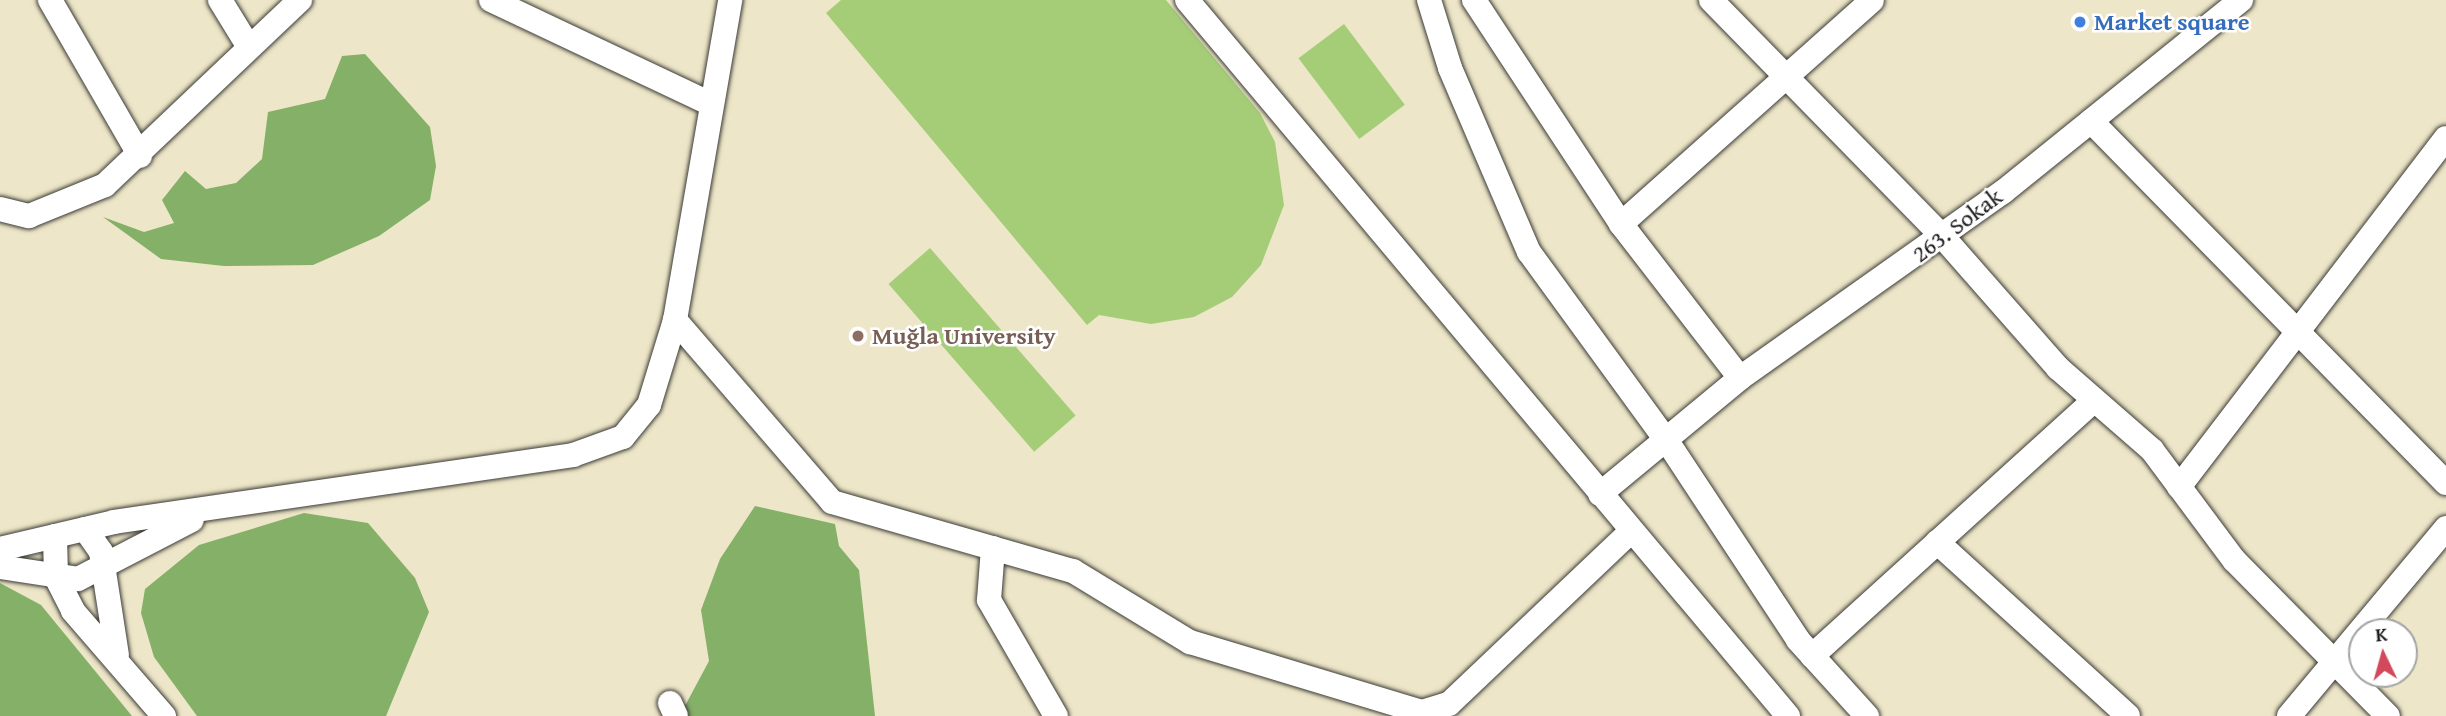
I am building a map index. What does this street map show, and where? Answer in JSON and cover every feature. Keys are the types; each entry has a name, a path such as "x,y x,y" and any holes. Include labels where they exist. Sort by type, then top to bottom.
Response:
{"street":[{"path":"50,0 140,156"},
{"path":"220,0 247,44"},
{"path":"0,209 29,216 53,211 105,185 140,156 247,44 300,0"},
{"path":"491,0 711,104"},
{"path":"722,0 722,38"},
{"path":"0,549 85,529 573,455 623,437 649,405 675,320 730,0"},
{"path":"1187,0 1630,532 1788,716"},
{"path":"1429,0 1450,68 1529,252 1667,440 1812,656 1867,716"},
{"path":"1474,0 1621,224 1740,377"},
{"path":"1712,0 1944,237 2058,369 2152,450 2234,560 2332,665 2388,716"},
{"path":"1621,224 1872,0"},
{"name":"263. Sokak","path":"1600,494 1740,377 1944,237 2241,0"},
{"path":"2091,121 2302,330 2446,483"},
{"path":"2179,487 2302,330 2446,138"},
{"path":"675,320 832,502 1073,571 1190,642 1422,712 1449,704 1630,532"},
{"path":"1812,656 2094,400"},
{"path":"0,567 78,579 105,569 161,535 219,510"},
{"path":"2288,716 2446,528"},
{"path":"85,529 105,569 117,655"},
{"path":"55,536 56,577 73,611 117,655 164,716"},
{"path":"1937,542 2128,716"},
{"path":"993,548 989,600 1048,711"}],"green space":[{"path":"841,0 1166,0 1260,113 1275,142 1284,205 1261,265 1232,297 1194,317 1151,324 1099,315 1087,325 826,13"},
{"path":"1344,24 1405,105 1359,139 1298,58"},
{"path":"365,54 430,127 436,166 430,200 379,236 313,265 224,266 161,259 103,217 144,232 174,223 162,200 185,171 206,189 236,183 262,159 268,112 325,99 342,56"},
{"path":"930,248 1076,416 1034,452 888,284"},
{"path":"755,506 835,524 839,546 859,570 875,716 669,716 686,704 709,661 701,610 720,559"},
{"path":"304,513 368,523 415,578 429,612 386,716 197,716 154,657 141,613 145,589 199,545"},
{"path":"0,583 41,605 132,716 0,716"}],"place":[{"name":"Market square","path":"2080,22"},
{"name":"Muğla University","path":"858,336"}]}
